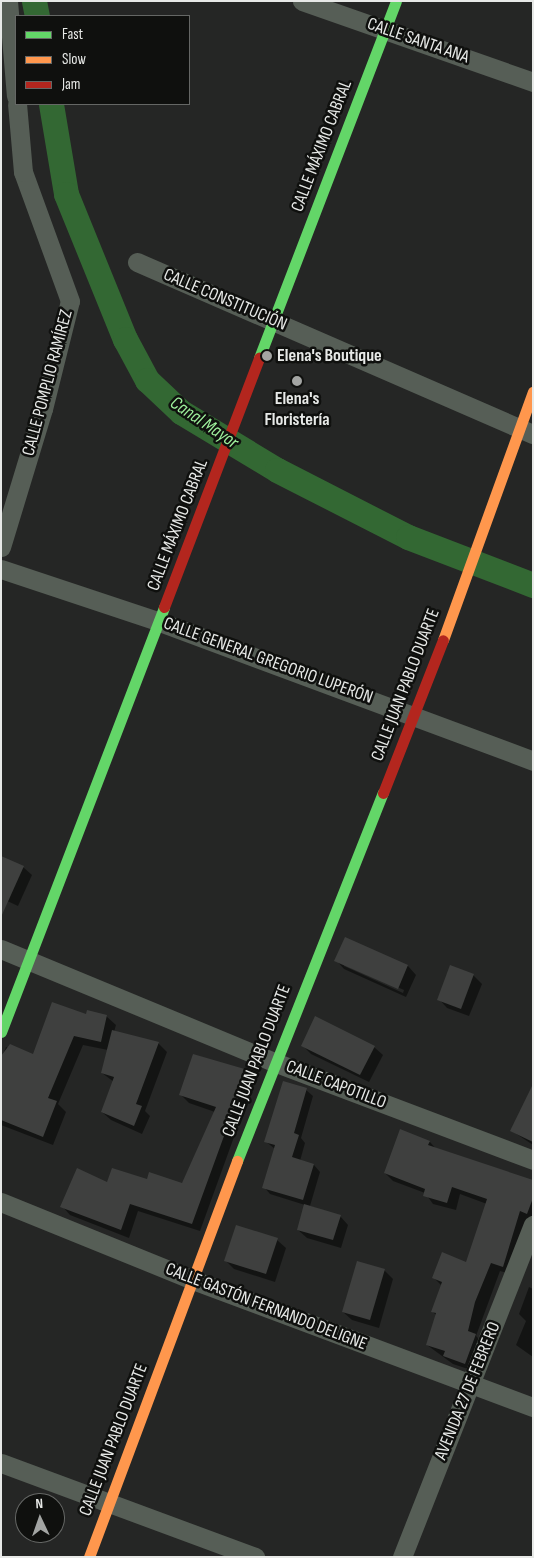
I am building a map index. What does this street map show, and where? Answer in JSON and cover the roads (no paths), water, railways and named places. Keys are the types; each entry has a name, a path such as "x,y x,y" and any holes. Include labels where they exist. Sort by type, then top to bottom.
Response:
{"street":[{"path":"8,1 15,84"},
{"name":"CALLE SANTA ANA","path":"302,1 533,82"},
{"name":"CALLE MÁXIMO CABRAL","path":"1,1032 30,962 396,1"},
{"name":"CALLE POMPLIO RAMÍREZ","path":"1,547 43,409 70,301 23,172 17,105"},
{"name":"CALLE CONSTITUCIÓN","path":"137,262 526,431"},
{"path":"526,431 533,392"},
{"name":"CALLE JUAN PABLO DUARTE","path":"89,1557 274,1062 415,714 480,535 526,431"},
{"name":"CALLE GENERAL GREGORIO LUPERÓN","path":"1,569 160,622 415,714 533,761"},
{"name":"CALLE CAPOTILLO","path":"1,950 274,1062 533,1160"},
{"name":"CALLE GASTÓN FERNANDO DELIGNE","path":"1,1202 193,1280 533,1407"},
{"name":"AVENIDA 27 DE FEBRERO","path":"402,1557 533,1224"},
{"path":"1,1463 109,1501 255,1557"}],"waterway":[{"name":"Canal Mayor","path":"34,1 37,15"},
{"name":"Canal Mayor","path":"51,105 66,194 125,339 147,380 181,412 277,470 408,537 533,585"}],"place":[{"name":"Elena's Boutique","path":"267,356"},
{"name":"Elena's Floristería","path":"297,381"}]}
